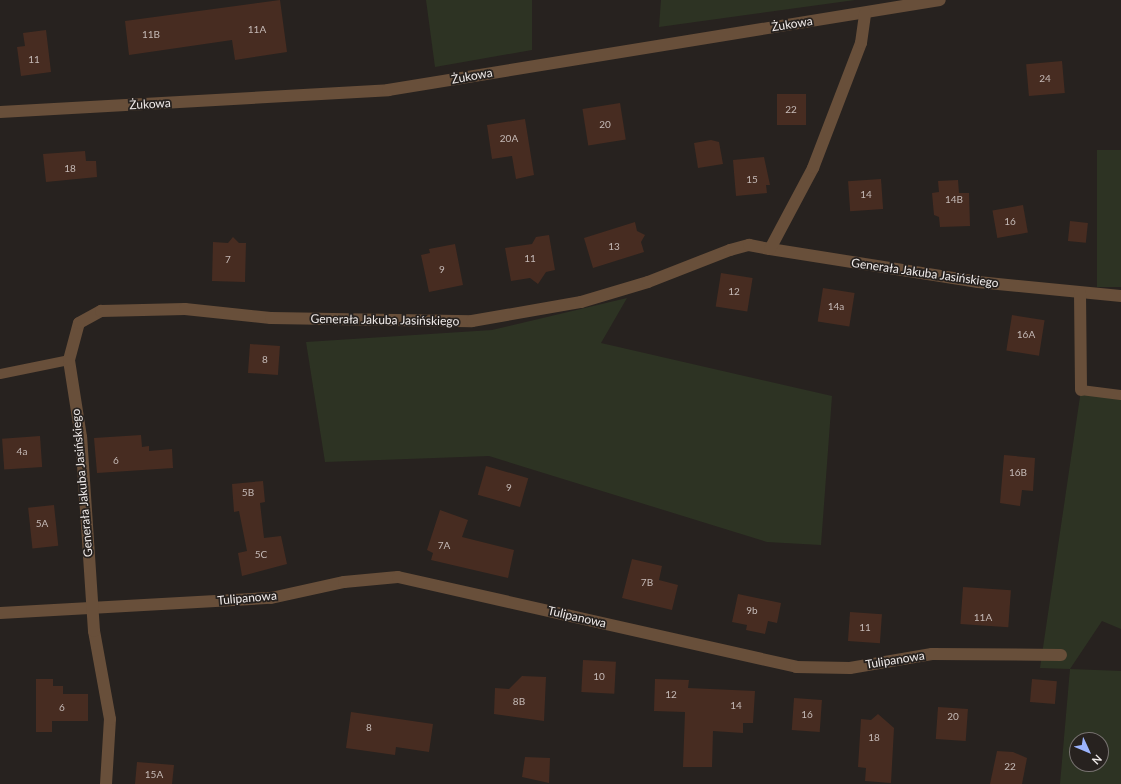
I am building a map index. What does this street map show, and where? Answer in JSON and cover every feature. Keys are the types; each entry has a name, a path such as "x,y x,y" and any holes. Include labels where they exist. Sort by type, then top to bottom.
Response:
{"street":[{"name":"Żukowa","path":"0,112 388,90 940,0"},
{"path":"770,249 813,168 861,43 866,13"},
{"name":"Generała Jakuba Jasińskiego","path":"93,606 81,437 69,360 79,323 101,310 184,309 271,318 472,321 581,302 648,282 730,250 750,245 978,282 1121,296"},
{"path":"1080,293 1081,390"},
{"name":"Tulipanowa","path":"0,613 93,606 271,598 344,582 398,577 796,667 850,668 932,654 1061,655"},
{"path":"93,606 94,631 110,719 106,784"}],"lane":[{"path":"0,374 69,360"},
{"path":"1081,390 1121,395"}],"green space":[{"path":"426,0 532,0 532,50 435,67"},
{"path":"661,0 855,0 659,27"},
{"path":"1097,150 1121,150 1121,287 1097,287"},
{"path":"627,298 601,343 832,396 821,545 767,542 489,456 325,462 306,342 492,330"},
{"path":"1081,390 1121,395 1121,629 1102,621 1070,669 1040,668"},
{"path":"1070,669 1121,671 1121,784 1060,784"}],"building":[{"path":"280,0 287,52 235,60 232,40 129,55 125,21"},
{"path":"46,30 51,72 21,76 17,47 25,46 23,33"},
{"path":"1062,61 1065,93 1029,96 1026,64"},
{"path":"777,94 806,94 806,125 777,125"},
{"path":"620,103 626,140 588,145 582,109"},
{"path":"525,119 534,175 516,179 512,156 492,159 487,125"},
{"path":"711,140 719,142 723,164 698,168 694,143"},
{"path":"85,151 86,161 96,161 97,177 46,182 43,154"},
{"path":"764,157 770,185 766,185 767,193 736,196 733,160"},
{"path":"881,179 883,209 850,211 848,181"},
{"path":"958,180 959,193 969,193 970,226 940,227 939,217 934,215 932,193 939,192 938,181"},
{"path":"1023,205 1028,233 997,238 992,210"},
{"path":"1070,221 1088,223 1086,243 1068,241"},
{"path":"635,222 637,231 645,235 641,242 644,252 593,268 584,238"},
{"path":"549,235 555,270 546,272 538,284 530,278 511,281 505,248 532,244 536,237"},
{"path":"233,237 239,243 246,243 245,282 212,281 213,242 228,243"},
{"path":"455,244 463,285 429,292 421,255 430,253 429,249"},
{"path":"721,273 753,278 747,312 716,307"},
{"path":"823,288 855,293 849,327 818,322"},
{"path":"1012,315 1045,320 1039,356 1006,351"},
{"path":"250,344 280,346 278,375 248,373"},
{"path":"141,435 142,447 149,446 149,451 172,449 173,468 97,473 94,438"},
{"path":"40,436 42,467 4,470 2,439"},
{"path":"1004,455 1035,458 1033,491 1022,490 1020,506 1000,503"},
{"path":"486,466 528,478 520,507 478,495"},
{"path":"263,481 265,502 260,503 264,538 281,536 287,564 242,576 238,553 247,551 239,511 234,512 232,484"},
{"path":"54,505 58,546 32,548 28,508"},
{"path":"440,510 468,520 462,537 514,550 508,578 431,560 433,553 427,550"},
{"path":"632,559 662,566 659,580 678,585 672,610 622,598"},
{"path":"963,587 1011,590 1008,627 960,624"},
{"path":"738,594 781,603 777,623 768,621 765,634 746,630 747,625 732,622"},
{"path":"850,612 882,614 880,643 848,641"},
{"path":"583,660 616,662 614,694 581,692"},
{"path":"522,676 546,677 544,721 494,714 495,688 509,689"},
{"path":"36,679 53,679 53,686 63,686 63,694 88,694 88,721 52,721 52,732 36,732"},
{"path":"655,679 689,680 688,688 755,691 753,723 743,723 743,733 713,731 712,767 683,767 685,712 654,711"},
{"path":"1032,679 1057,681 1055,704 1030,702"},
{"path":"794,698 822,700 820,732 792,730"},
{"path":"938,707 968,709 966,741 936,739"},
{"path":"351,712 433,724 429,752 396,747 395,755 346,748"},
{"path":"878,714 894,728 891,783 865,781 866,768 858,767 861,719 871,720"},
{"path":"997,751 1013,752 1027,758 1022,784 990,784"},
{"path":"525,757 550,758 549,783 522,777"},
{"path":"137,762 174,765 172,784 135,784"}]}
